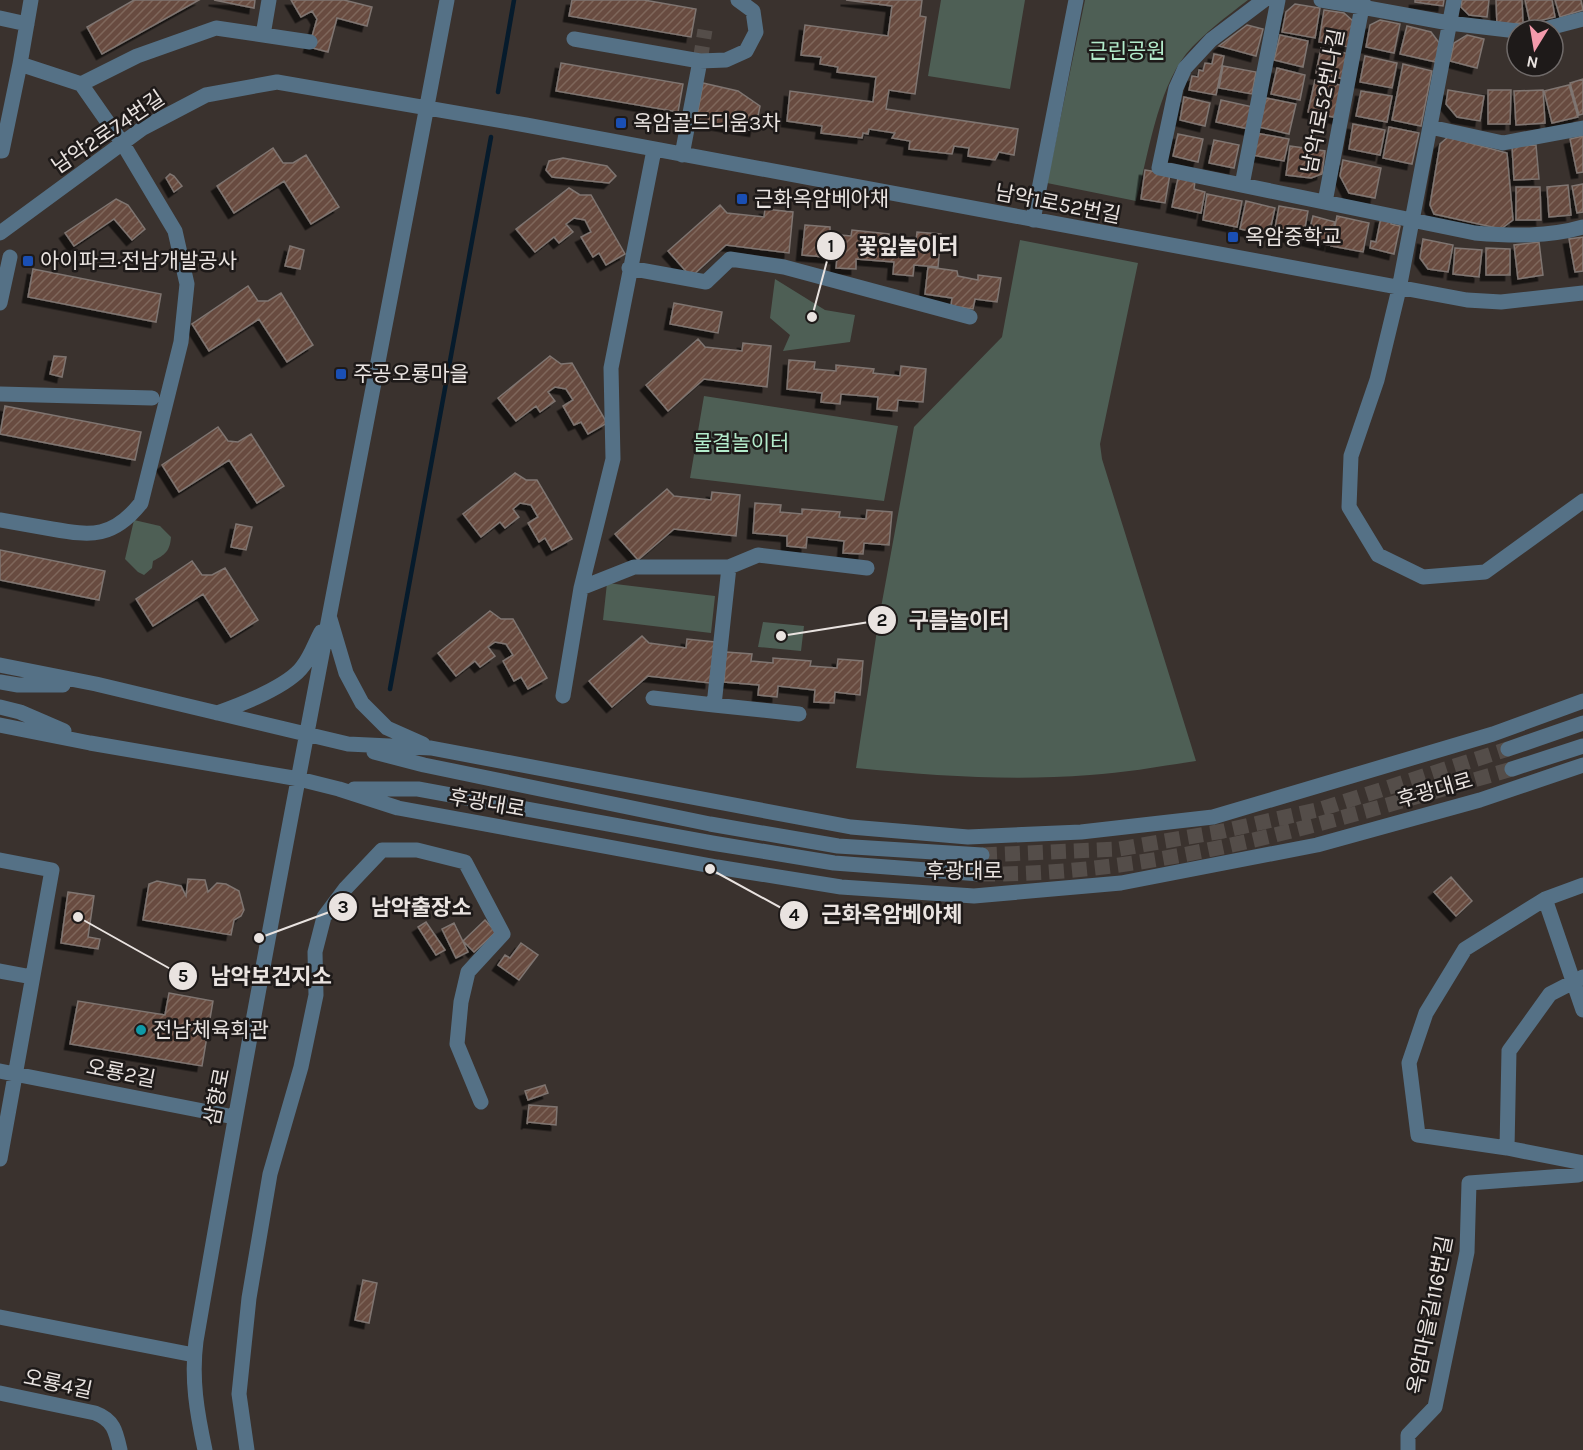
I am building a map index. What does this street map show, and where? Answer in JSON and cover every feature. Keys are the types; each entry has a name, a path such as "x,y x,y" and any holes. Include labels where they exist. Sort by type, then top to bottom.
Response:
{"street":[{"path":"0,151 2,151 5,112 20,63 31,0"},
{"path":"263,35 269,0"},
{"name":"삼향로","path":"205,1450 195,1399 192,1370 194,1355 234,1117 447,0"},
{"path":"574,39 700,61 726,60 746,51 756,32 753,11 738,0"},
{"path":"1033,220 1076,0"},
{"path":"1264,0 1211,40 1185,68 1176,88 1159,168 1475,233 1513,236 1583,227"},
{"path":"1242,185 1278,0"},
{"name":"남악1로52번나길","path":"1321,0 1363,4 1325,202"},
{"path":"1454,0 1399,289 1377,380 1351,456 1349,507 1377,555 1423,578 1485,572 1583,501"},
{"path":"1363,4 1449,23 1505,30"},
{"path":"0,18 27,24"},
{"path":"1565,24 1583,19"},
{"path":"81,84 137,56 216,28 310,42"},
{"path":"682,155 700,61"},
{"path":"0,520 86,535 117,526 141,503 181,342 187,284 175,231 123,144 81,84 20,63"},
{"name":"남악2로74번길","path":"0,233 143,128 206,94 277,82 427,108"},
{"name":"남악1로52번길","path":"427,108 1467,300 1501,302 1583,293"},
{"path":"1430,127 1503,143 1583,128"},
{"path":"563,696 581,588 613,459 611,368 629,267 654,150"},
{"path":"0,303 9,257"},
{"path":"629,267 706,282 730,259 784,267 970,317"},
{"path":"0,394 152,398"},
{"path":"581,588 634,567 729,567 759,555 867,568"},
{"path":"714,705 729,567"},
{"path":"216,714 255,699 303,667 329,616"},
{"path":"329,616 346,673 362,703 387,728 431,748"},
{"name":"후광대로","path":"0,665 96,684 348,744 424,765 710,824 838,846 982,855"},
{"name":"후광대로","path":"0,682 18,685 96,684"},
{"path":"653,698 799,714"},
{"name":"후광대로","path":"348,744 431,748 851,827 968,837 1081,832 1214,817 1493,734 1583,701"},
{"name":"후광대로","path":"0,707 20,712 90,743"},
{"path":"1508,749 1583,723"},
{"name":"후광대로","path":"0,725 299,779 398,808 717,867 841,887 974,896 1121,883 1306,847 1480,800 1583,765"},
{"path":"1512,769 1583,746"},
{"name":"후광대로","path":"339,789 418,789 700,841 834,863 980,874"},
{"path":"247,1450 239,1394 249,1298 270,1174 301,1067 316,995 315,952 324,917 345,889 382,850 417,850 465,862 504,934 468,972 461,1002 457,1044 481,1102"},
{"path":"0,860 52,870 32,977 7,1072 0,1159"},
{"path":"1583,885 1545,899 1465,949 1426,1013 1409,1064 1418,1135 1507,1148 1583,1163"},
{"path":"1545,899 1578,979 1583,1010"},
{"path":"0,971 32,977"},
{"path":"1507,1148 1509,1051 1550,994 1578,979"},
{"name":"오룡2길","path":"7,1072 234,1117"},
{"name":"옥암마을길116번길","path":"1408,1450 1408,1435 1435,1407 1467,1252 1469,1183 1583,1173"},
{"path":"0,1317 194,1355"},
{"name":"오룡4길","path":"0,1392 105,1416 113,1425 120,1450"}],"green space":[{"path":"941,0 1025,0 1010,89 928,76"},
{"name":"근린공원","path":"1085,0 1248,0 1200,39 1176,69 1155,124 1136,201 1047,183"},
{"path":"1020,240 1138,263 1100,444 1102,459 1196,761 1103,774 1032,778 944,775 856,768 878,624 914,427 1002,337"},
{"path":"775,279 825,310 855,315 850,342 783,351 790,335 770,318"},
{"name":"물결놀이터","path":"704,396 898,426 884,501 690,478"},
{"path":"134,520 160,526 171,537 166,552 153,561 152,568 144,575 125,559"},
{"path":"607,583 715,596 711,633 603,620"},
{"path":"763,622 804,626 801,651 758,647"}],"building":[{"path":"134,0 199,0 102,54 87,27"},
{"path":"214,0 255,0 254,8"},
{"path":"291,0 344,0 372,7 367,26 337,18 328,52 309,47 317,19 312,11 301,17"},
{"path":"572,0 644,0 696,9 691,37 569,16"},
{"path":"846,0 922,0 920,16 926,17 915,94 889,90 886,109 1018,129 1014,155 999,152 995,160 968,156 969,148 954,146 952,154 909,149 910,141 892,138 895,133 869,129 868,134 863,133 862,138 821,133 822,126 787,121 790,91 873,102 876,77 837,72 838,67 820,64 821,57 801,55 805,25 888,36 892,6"},
{"path":"1415,0 1444,0 1443,6 1415,2"},
{"path":"1462,0 1489,0 1487,17 1469,15 1461,7"},
{"path":"1496,0 1522,0 1523,18 1505,18 1505,24 1497,25"},
{"path":"1525,0 1552,0 1555,17 1529,18"},
{"path":"1555,0 1581,0 1583,10 1560,17"},
{"path":"1295,4 1320,8 1315,38 1282,32 1286,12"},
{"path":"1324,10 1344,13 1353,21 1349,47 1319,42"},
{"path":"1380,20 1400,24 1394,53 1366,47 1370,25"},
{"path":"1247,25 1263,29 1256,56 1219,46"},
{"path":"1407,26 1431,32 1440,44 1436,62 1400,54"},
{"path":"1280,35 1308,41 1303,67 1274,60"},
{"path":"1467,35 1484,39 1477,68 1450,61 1454,43"},
{"path":"1321,48 1350,54 1344,79 1316,73"},
{"path":"1214,54 1224,56 1216,95 1189,90 1192,76 1198,77 1199,70 1203,71 1205,63 1212,64"},
{"path":"1365,56 1397,63 1392,88 1360,82"},
{"path":"561,63 683,84 678,112 556,91"},
{"path":"1403,64 1432,71 1421,126 1392,120"},
{"path":"1223,66 1256,72 1252,94 1219,88"},
{"path":"1277,68 1305,75 1300,100 1271,94"},
{"path":"1583,79 1583,114 1579,115 1570,83"},
{"path":"1315,80 1345,86 1338,118 1308,112"},
{"path":"703,83 738,91 760,106 755,131 696,121"},
{"path":"1569,85 1578,117 1552,123 1544,91"},
{"path":"1448,90 1484,96 1480,121 1457,117 1446,104"},
{"path":"1488,90 1511,90 1510,124 1488,124"},
{"path":"1543,90 1545,123 1516,125 1514,91"},
{"path":"1361,91 1392,96 1387,122 1356,116"},
{"path":"1184,97 1210,103 1205,126 1180,120"},
{"path":"1266,98 1296,104 1289,134 1259,127"},
{"path":"1221,100 1253,107 1249,129 1216,122"},
{"path":"1353,124 1385,130 1380,155 1349,149"},
{"path":"1389,127 1419,133 1412,164 1383,158"},
{"path":"1256,133 1289,139 1284,161 1252,155"},
{"path":"1178,134 1203,139 1198,162 1173,156"},
{"path":"1583,136 1583,172 1577,173 1570,139"},
{"path":"1448,137 1507,153 1513,220 1501,229 1434,214 1430,205 1440,144"},
{"path":"1214,140 1239,145 1234,168 1209,163"},
{"path":"1536,145 1539,179 1514,180 1512,146"},
{"path":"1290,146 1325,151 1322,174 1311,178 1286,175"},
{"path":"273,148 283,163 293,163 306,155 339,207 311,224 284,181 234,213 217,186"},
{"path":"563,158 607,166 616,176 609,183 552,177 546,170 549,161"},
{"path":"1343,160 1381,168 1375,198 1349,193 1340,176"},
{"path":"1145,170 1170,174 1165,203 1141,199"},
{"path":"170,174 182,186 174,192 166,178"},
{"path":"1178,178 1195,181 1194,189 1205,192 1201,213 1172,207"},
{"path":"1583,184 1583,212 1577,213 1572,186"},
{"path":"1568,185 1571,215 1549,217 1547,187"},
{"path":"1516,187 1540,187 1541,220 1516,220"},
{"path":"569,188 580,195 591,195 625,254 606,265 599,253 593,257 581,237 591,232 585,220 574,218 566,224 573,232 559,243 554,237 535,252 516,229"},
{"path":"1207,194 1242,201 1237,227 1203,220"},
{"path":"116,199 128,205 145,229 132,240 114,219 74,246 65,233"},
{"path":"1246,201 1275,208 1269,235 1240,229"},
{"path":"720,205 727,213 764,217 765,209 793,212 789,253 726,245 691,277 668,251"},
{"path":"1279,206 1308,211 1303,239 1274,234"},
{"path":"1313,216 1335,222 1329,245 1307,240"},
{"path":"1337,216 1369,223 1363,252 1331,246"},
{"path":"1381,217 1392,219 1391,224 1400,226 1394,254 1370,248 1371,241 1376,242"},
{"path":"805,225 830,227 830,234 851,236 852,230 889,234 889,239 916,241 917,232 941,234 938,267 914,265 913,276 893,274 894,262 856,259 856,269 836,268 837,258 802,255"},
{"path":"1583,237 1583,271 1575,272 1569,239"},
{"path":"1423,239 1453,245 1448,272 1428,269 1420,258"},
{"path":"1539,242 1543,275 1518,279 1514,245"},
{"path":"290,246 304,250 300,269 285,266"},
{"path":"1455,248 1482,250 1479,277 1453,274"},
{"path":"1486,248 1510,249 1510,275 1486,275"},
{"path":"928,267 957,271 958,276 978,280 978,275 1001,278 997,302 975,299 973,309 951,306 952,298 925,294"},
{"path":"33,269 161,294 156,322 28,297"},
{"path":"248,286 258,301 268,301 281,293 313,345 287,362 259,319 209,351 192,324"},
{"path":"674,303 722,312 718,333 670,324"},
{"path":"698,339 705,347 742,351 743,343 771,346 767,387 704,379 668,411 646,385"},
{"path":"54,356 66,357 62,377 50,374"},
{"path":"550,356 561,364 572,363 607,423 588,434 581,422 574,425 563,406 573,400 566,389 555,387 548,392 555,401 540,412 536,406 516,421 498,398"},
{"path":"789,360 815,362 814,369 836,371 836,365 874,369 873,373 900,376 901,366 926,369 923,402 898,400 897,411 877,409 878,397 841,394 840,404 821,402 822,393 787,389"},
{"path":"5,406 141,432 135,460 0,434"},
{"path":"218,427 228,441 238,442 251,434 284,486 257,503 229,460 179,492 162,465"},
{"path":"515,473 526,480 537,480 572,539 552,550 545,538 539,542 528,523 538,517 531,505 520,503 513,509 519,517 505,528 500,522 481,537 463,514"},
{"path":"667,489 674,496 711,500 712,492 740,495 736,536 674,529 638,560 615,534"},
{"path":"755,503 781,505 780,512 802,514 802,509 840,512 839,517 866,519 867,510 892,512 889,545 864,543 863,554 843,553 844,541 807,537 806,548 787,546 787,536 753,533"},
{"path":"236,524 252,527 246,550 231,547"},
{"path":"0,550 105,571 99,600 0,580"},
{"path":"192,561 202,575 212,575 225,568 258,620 231,637 203,594 153,626 136,599"},
{"path":"490,611 501,619 513,619 547,678 528,689 521,677 514,681 503,661 513,655 506,644 495,642 488,647 495,656 480,667 475,661 456,676 438,653"},
{"path":"642,636 649,643 686,648 687,639 715,642 710,683 648,676 612,707 589,681"},
{"path":"726,652 752,654 751,661 773,663 773,658 811,661 810,666 837,668 838,659 863,661 860,695 835,692 834,703 814,702 815,690 778,686 777,697 758,695 759,685 724,682"},
{"path":"1451,877 1472,901 1456,916 1434,892"},
{"path":"188,879 205,880 208,892 217,883 226,884 239,891 244,910 241,916 234,920 231,935 143,920 149,884 157,881 181,886 186,896"},
{"path":"68,892 94,896 88,937 100,939 98,949 61,943"},
{"path":"485,920 496,932 474,952 463,941"},
{"path":"426,922 445,950 436,955 418,927"},
{"path":"454,923 468,952 456,958 442,929"},
{"path":"521,943 538,955 519,980 498,965 505,955 510,958"},
{"name":"전남체육회관","path":"169,993 213,1001 202,1066 70,1044 78,1001 165,1015"},
{"path":"545,1085 548,1093 528,1100 525,1091"},
{"path":"529,1105 557,1107 556,1125 528,1122 527,1124"},
{"path":"363,1280 377,1283 369,1323 355,1320"}],"waterway":[{"path":"498,92 514,0"},
{"path":"390,689 491,137"}],"tunnel":[{"path":"700,61 705,30"},
{"path":"982,855 1119,849 1223,831 1321,809 1508,749"},
{"path":"980,874 1048,872 1183,855 1315,825 1512,769"}],"place":[{"name":"옥암골드디움3차","path":"621,123"},
{"name":"근화옥암베아채","path":"742,199"},
{"name":"옥암중학교","path":"1233,237"},
{"name":"아이파크·전남개발공사","path":"28,261"},
{"name":"꽃잎놀이터","path":"812,317"},
{"name":"주공오룡마을","path":"341,374"},
{"name":"구름놀이터","path":"781,636"},
{"name":"근화옥암베아체","path":"710,869"},
{"name":"남악보건지소","path":"78,917"},
{"name":"남악출장소","path":"259,938"},
{"name":"전남체육회관","path":"141,1030"}]}
